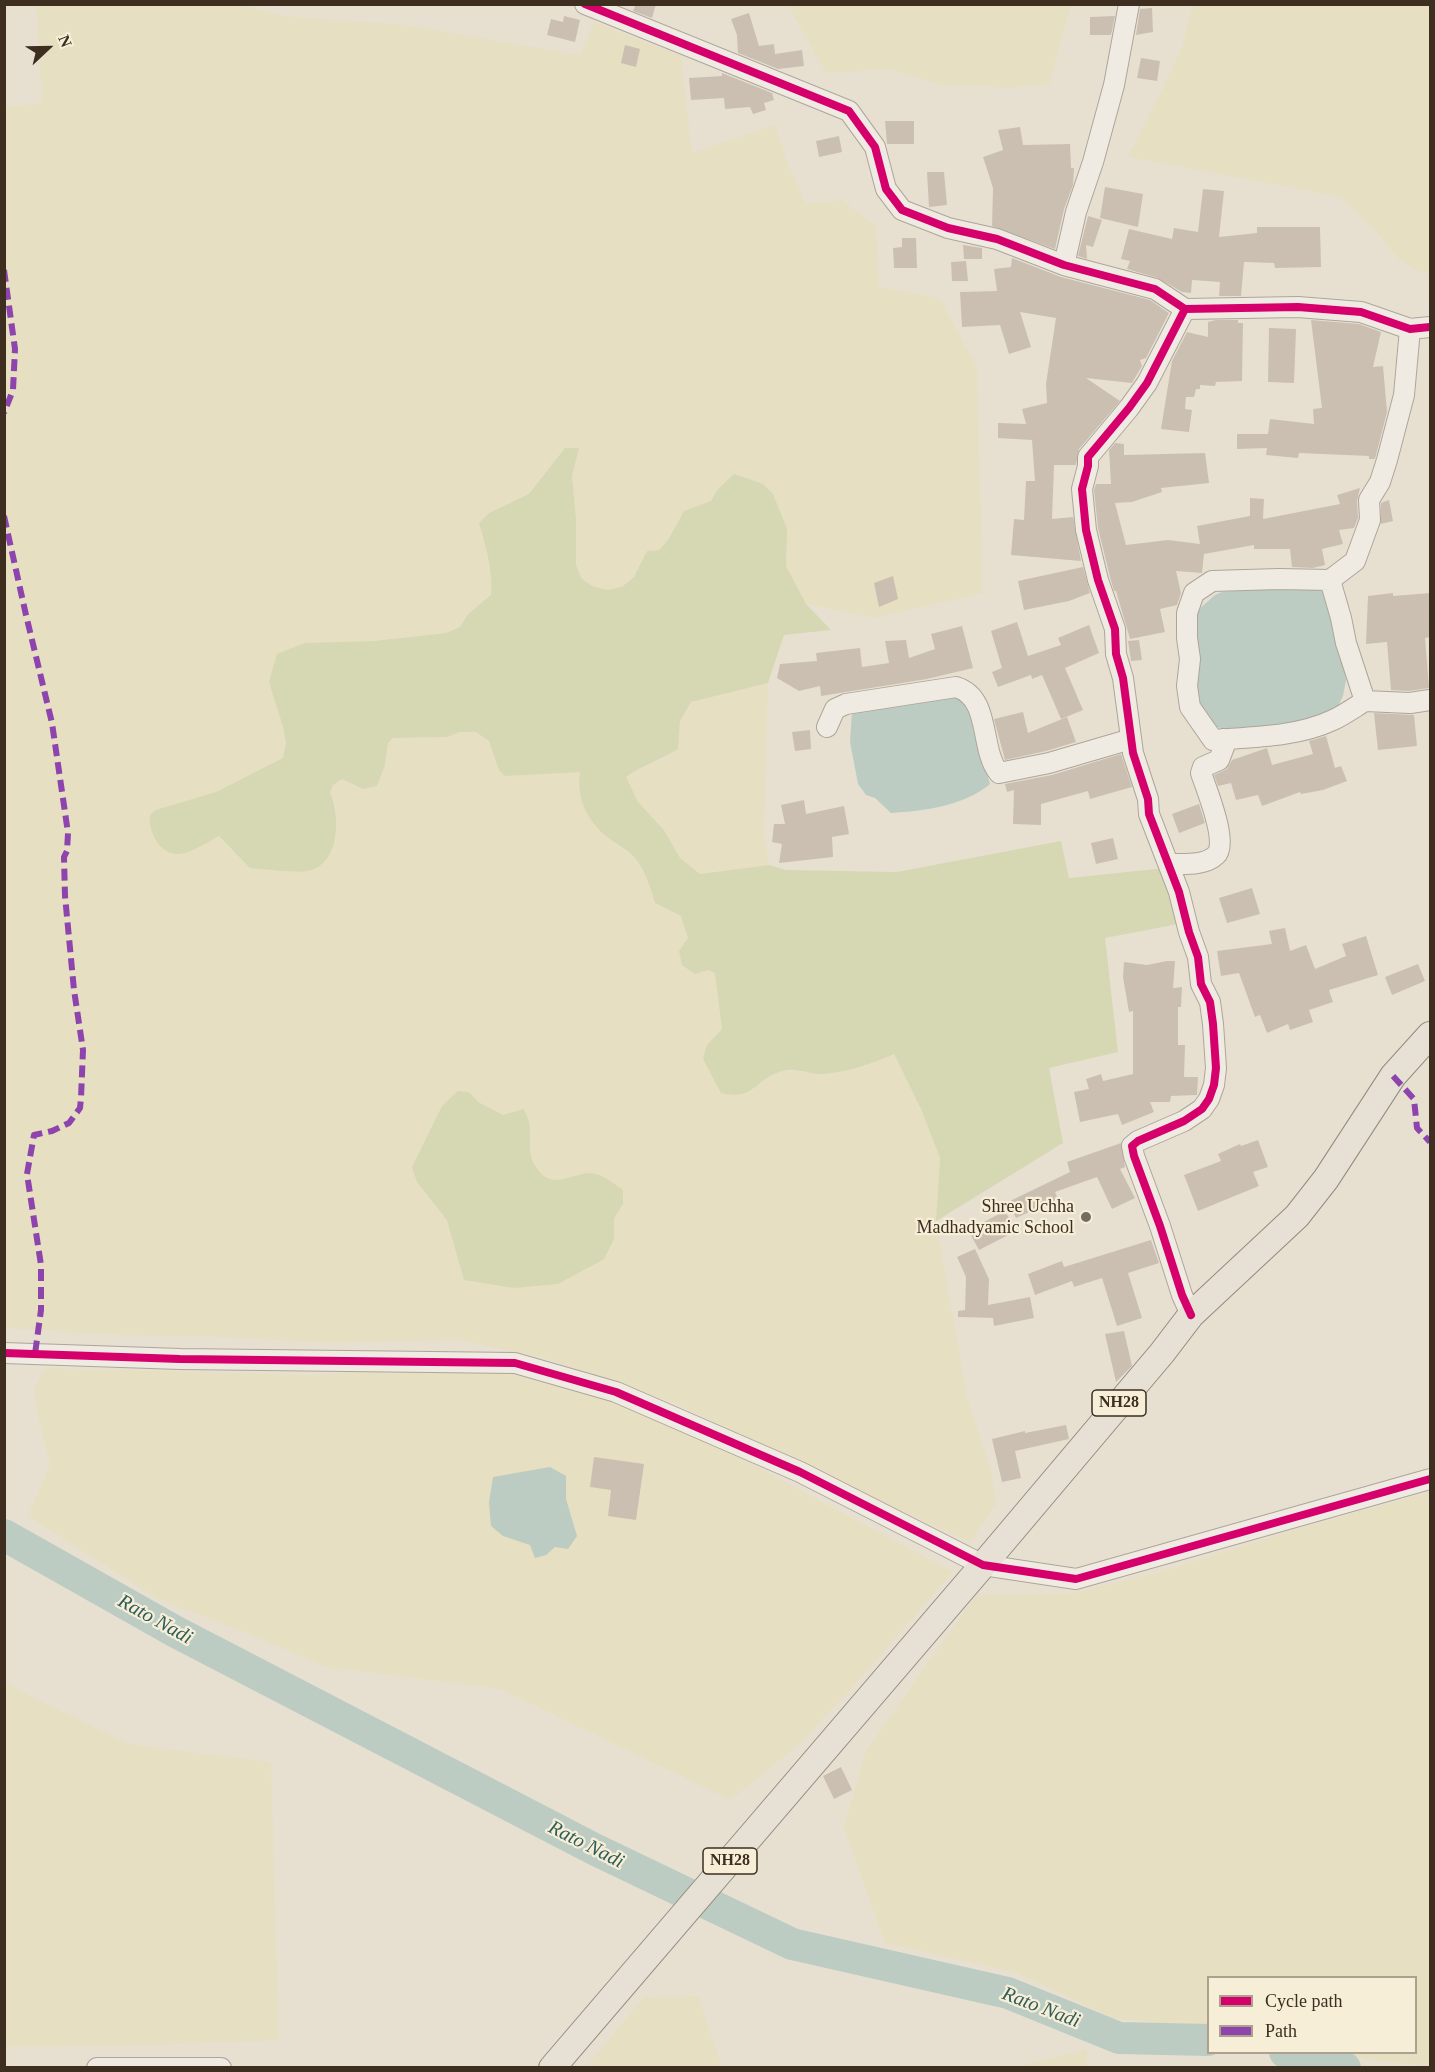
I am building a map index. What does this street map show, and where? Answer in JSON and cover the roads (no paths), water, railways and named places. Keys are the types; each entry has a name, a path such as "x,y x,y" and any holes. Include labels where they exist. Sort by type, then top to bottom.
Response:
{"main road":[{"name":"NH28","path":"552,2067 983,1565 1191,1315 1297,1216 1326,1179 1393,1076 1431,1035"}],"street":[{"path":"585,4 849,111 875,147 886,189 902,210 948,228 997,239 1064,265 1155,289 1185,309 1298,307 1361,312 1410,329 1431,327"},
{"path":"1064,265 1076,212 1093,162 1114,85 1129,4"},
{"path":"1185,309 1147,383 1088,457 1082,489 1086,530 1098,580 1114,629 1116,654 1123,678 1131,739 1148,799 1149,814 1170,864 1198,957 1201,984 1210,1002 1215,1059 1214,1084 1209,1099 1202,1109 1184,1121 1138,1141 1132,1146 1182,1295 1191,1315"},
{"path":"1410,329 1404,395 1388,460 1380,482 1369,500 1370,520 1355,561 1330,580 1212,581 1194,593 1187,613 1190,659 1187,686 1190,707 1213,740 1308,729 1333,720 1365,700 1410,703 1431,700"},
{"path":"1330,580 1346,643 1365,700"},
{"path":"827,727 835,710 846,704 956,687 971,694 976,703 990,755 999,773 1049,763 1131,739"},
{"path":"1170,864 1203,862 1217,855 1220,849 1220,833 1201,773 1203,767 1219,760 1224,747 1223,739"},
{"path":"4,1353 180,1359 516,1363 616,1392 800,1472 983,1565 1076,1579 1431,1479"},
{"path":"97,2067 221,2067"}],"waterway":[{"name":"Rato Nadi","path":"4,1535 176,1632 594,1849 792,1944 1008,1993 1119,2038 1207,2040"},
{"name":"Rato Nadi","path":"1292,2054 1345,2068"}],"place":[{"name":"Shree Uchha Madhadyamic School","path":"1086,1217"}]}
